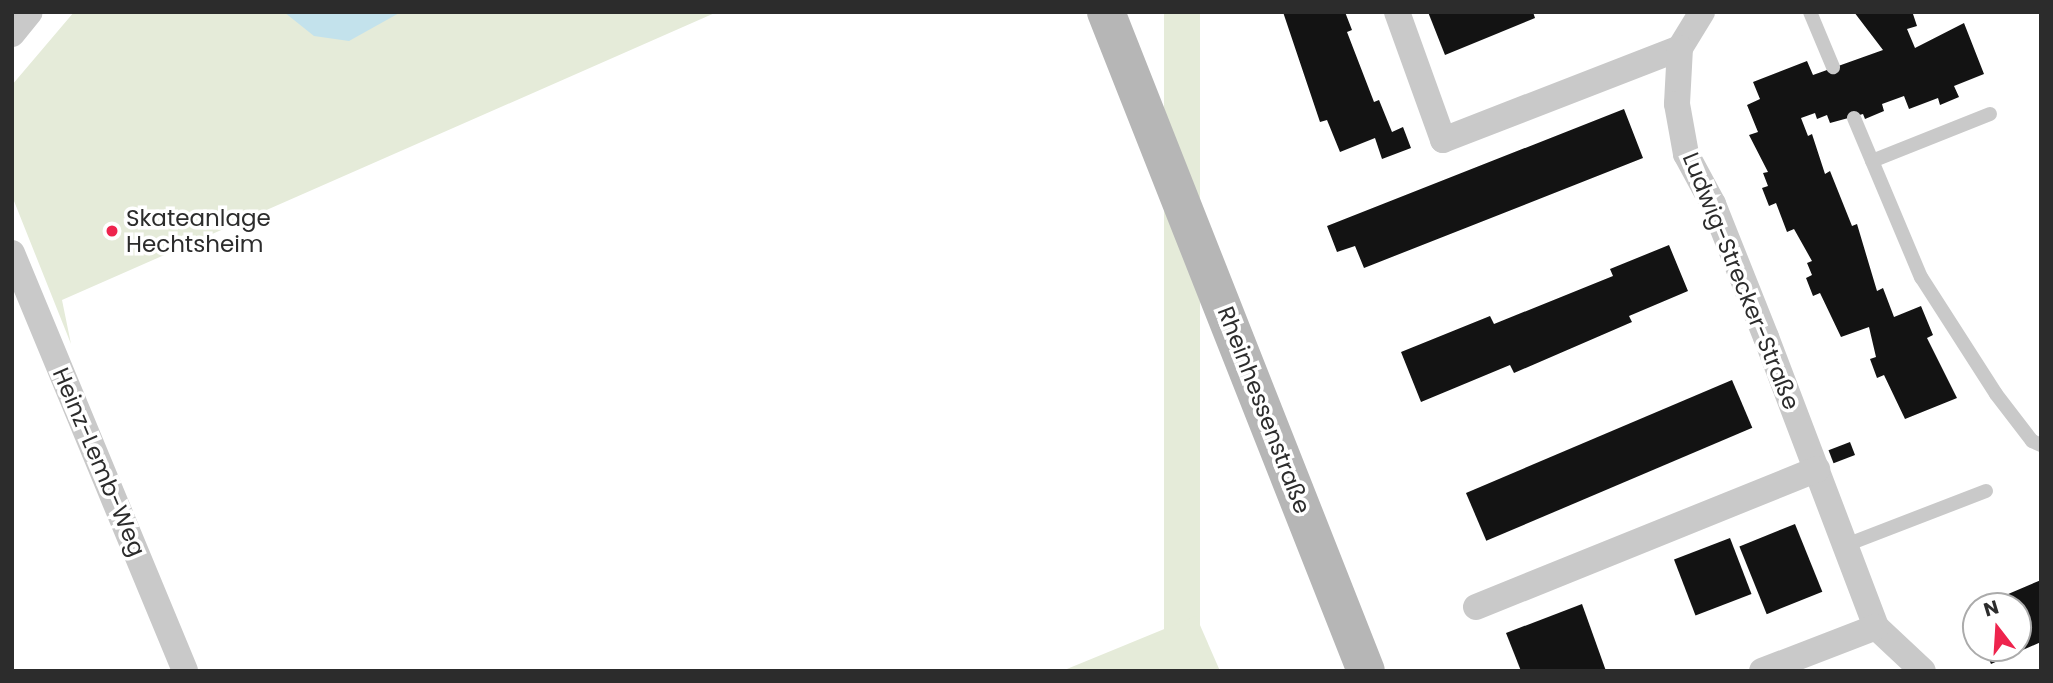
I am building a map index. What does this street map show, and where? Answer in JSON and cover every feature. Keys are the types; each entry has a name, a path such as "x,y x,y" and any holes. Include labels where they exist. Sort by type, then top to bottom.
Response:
{"main road":[{"name":"Rheinhessenstraße","path":"1087,12 1161,149"},
{"name":"Rheinhessenstraße","path":"1107,12 1366,671"}],"street":[{"path":"12,34 30,12"},
{"path":"1397,12 1443,140 1680,48"},
{"name":"Ludwig-Strecker-Straße","path":"1702,12 1680,48 1677,104 1686,154 1713,204 1817,468 1876,628 1923,671"},
{"name":"Heinz-Lemb-Weg","path":"12,253 185,671"},
{"path":"1476,607 1817,468"},
{"path":"1762,671 1876,628"}],"lane":[{"path":"1810,12 1833,67"},
{"path":"1872,161 1990,114"},
{"path":"1854,118 1921,277 1996,394 2032,441 2041,445"},
{"path":"1846,545 1986,491"}],"green space":[{"path":"74,12 717,12 62,300 71,344 12,196 12,85"},
{"path":"1164,12 1200,12 1200,671 1164,671"},
{"path":"1196,616 1220,671 1062,671"}],"water":[{"path":"284,12 401,12 349,41 314,36"}],"building":[{"path":"1283,12 1345,12 1352,30 1347,32 1374,102 1379,100 1392,132 1403,127 1411,148 1382,159 1375,138 1340,152 1327,120 1320,122"},
{"path":"1428,12 1533,12 1535,18 1445,55"},
{"path":"1854,12 1918,12 1913,14 1917,26 1907,29 1915,48 1964,23 1984,74 1954,86 1959,97 1940,105 1938,98 1909,109 1904,96 1882,104 1884,111 1865,119 1863,114 1830,123 1827,115 1817,119 1815,113 1801,118 1808,136 1812,134 1825,174 1830,171 1852,226 1857,224 1877,291 1883,288 1894,317 1921,306 1933,335 1927,338 1957,398 1905,419 1884,375 1877,378 1870,359 1876,357 1869,327 1841,337 1820,293 1813,296 1806,278 1812,275 1807,263 1812,261 1794,229 1787,232 1776,203 1769,206 1762,188 1768,186 1763,173 1768,172 1749,135 1758,132 1747,105 1760,99 1753,82 1807,61 1813,75 1883,50"},
{"path":"1624,109 1643,158 1364,268 1355,246 1337,252 1327,226"},
{"path":"1669,245 1688,291 1629,316 1632,322 1514,373 1510,365 1421,402 1401,352 1490,316 1494,324 1613,276 1610,269"},
{"path":"1732,380 1752,428 1486,541 1466,493"},
{"path":"1850,442 1855,455 1834,463 1829,450"},
{"path":"1795,524 1822,592 1767,614 1739,546"},
{"path":"1730,538 1752,594 1695,616 1674,560"},
{"path":"2041,580 2041,642 2032,646 2032,592 2013,592"},
{"path":"1582,604 1606,671 1521,671 1506,633"}],"place":[{"name":"Skateanlage Hechtsheim","path":"112,231"}]}
